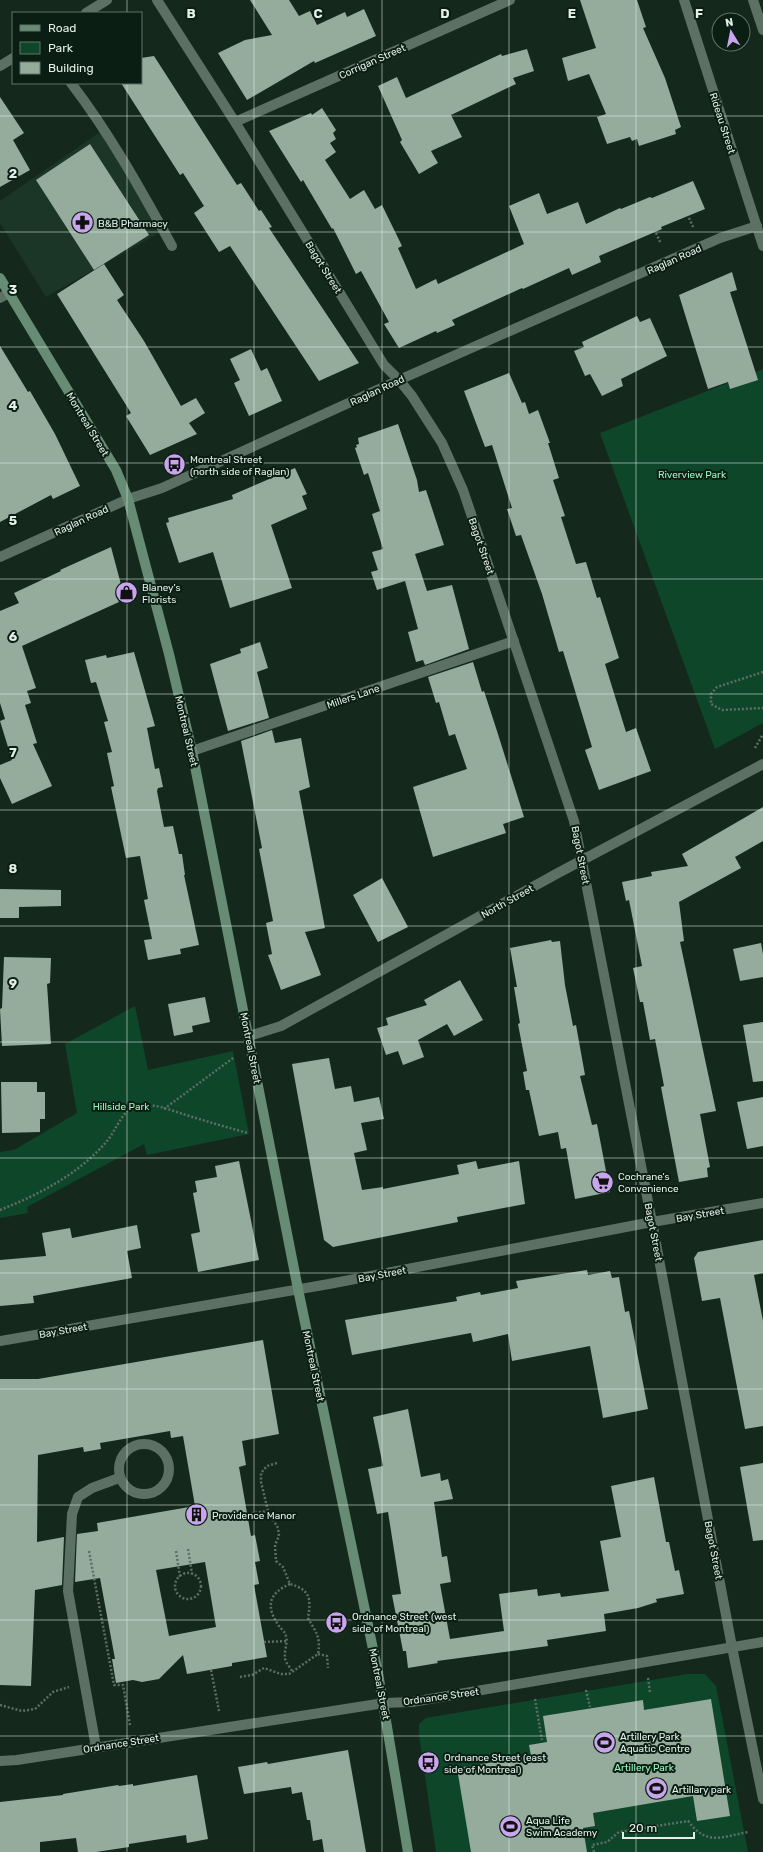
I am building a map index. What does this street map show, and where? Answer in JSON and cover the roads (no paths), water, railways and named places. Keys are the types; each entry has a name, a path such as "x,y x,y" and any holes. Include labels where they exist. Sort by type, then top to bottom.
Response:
{"main road":[{"name":"Montreal Street","path":"0,278 4,295 116,470 128,499 169,654 192,752 298,1289 384,1702 408,1852"}],"street":[{"path":"88,12 107,0"},
{"name":"Bagot Street","path":"157,0 235,122 384,365 400,380 412,396 442,443 463,490 514,641 574,821 652,1222 732,1647 763,1799"},
{"name":"Corrigan Street","path":"235,122 510,0"},
{"name":"Rideau Street","path":"684,0 763,246"},
{"path":"753,0 763,30"},
{"path":"0,66 12,59"},
{"path":"72,84 97,119 136,182 172,246"},
{"name":"Raglan Road","path":"0,557 128,499 162,488 400,380 720,238 756,226"},
{"name":"Millers Lane","path":"192,752 514,641"},
{"name":"North Street","path":"249,1036 281,1026 582,860 763,764"},
{"name":"Bay Street","path":"0,1341 298,1289 652,1222 763,1203"},
{"path":"146,1444 154,1446 161,1451 169,1466 169,1475 165,1483 160,1489 153,1493 137,1494 129,1491 119,1478 119,1462 129,1448 137,1445 146,1444"},
{"path":"96,1747 68,1591 72,1514 78,1497 92,1488 119,1478"},
{"name":"Ordnance Street","path":"0,1760 17,1760 384,1702 412,1702 763,1642"}],"place":[{"name":"B&B Pharmacy","path":"82,223"},
{"name":"Montreal Street (north side of Raglan)","path":"174,465"},
{"name":"Blaney's Florists","path":"126,593"},
{"name":"Cochrane's Convenience","path":"602,1182"},
{"name":"Providence Manor","path":"197,1515"},
{"name":"Ordnance Street (west side of Montreal)","path":"336,1622"},
{"name":"Artillery Park Aquatic Centre","path":"605,1742"},
{"name":"Ordnance Street (east side of Montreal)","path":"429,1763"},
{"name":"Artillary park","path":"656,1789"},
{"name":"Aqua Life Swim Academy","path":"510,1826"}],"park label":[{"name":"Riverview Park","path":"692,474"},
{"name":"Hillside Park","path":"121,1106"},
{"name":"Artillery Park","path":"644,1767"}]}
